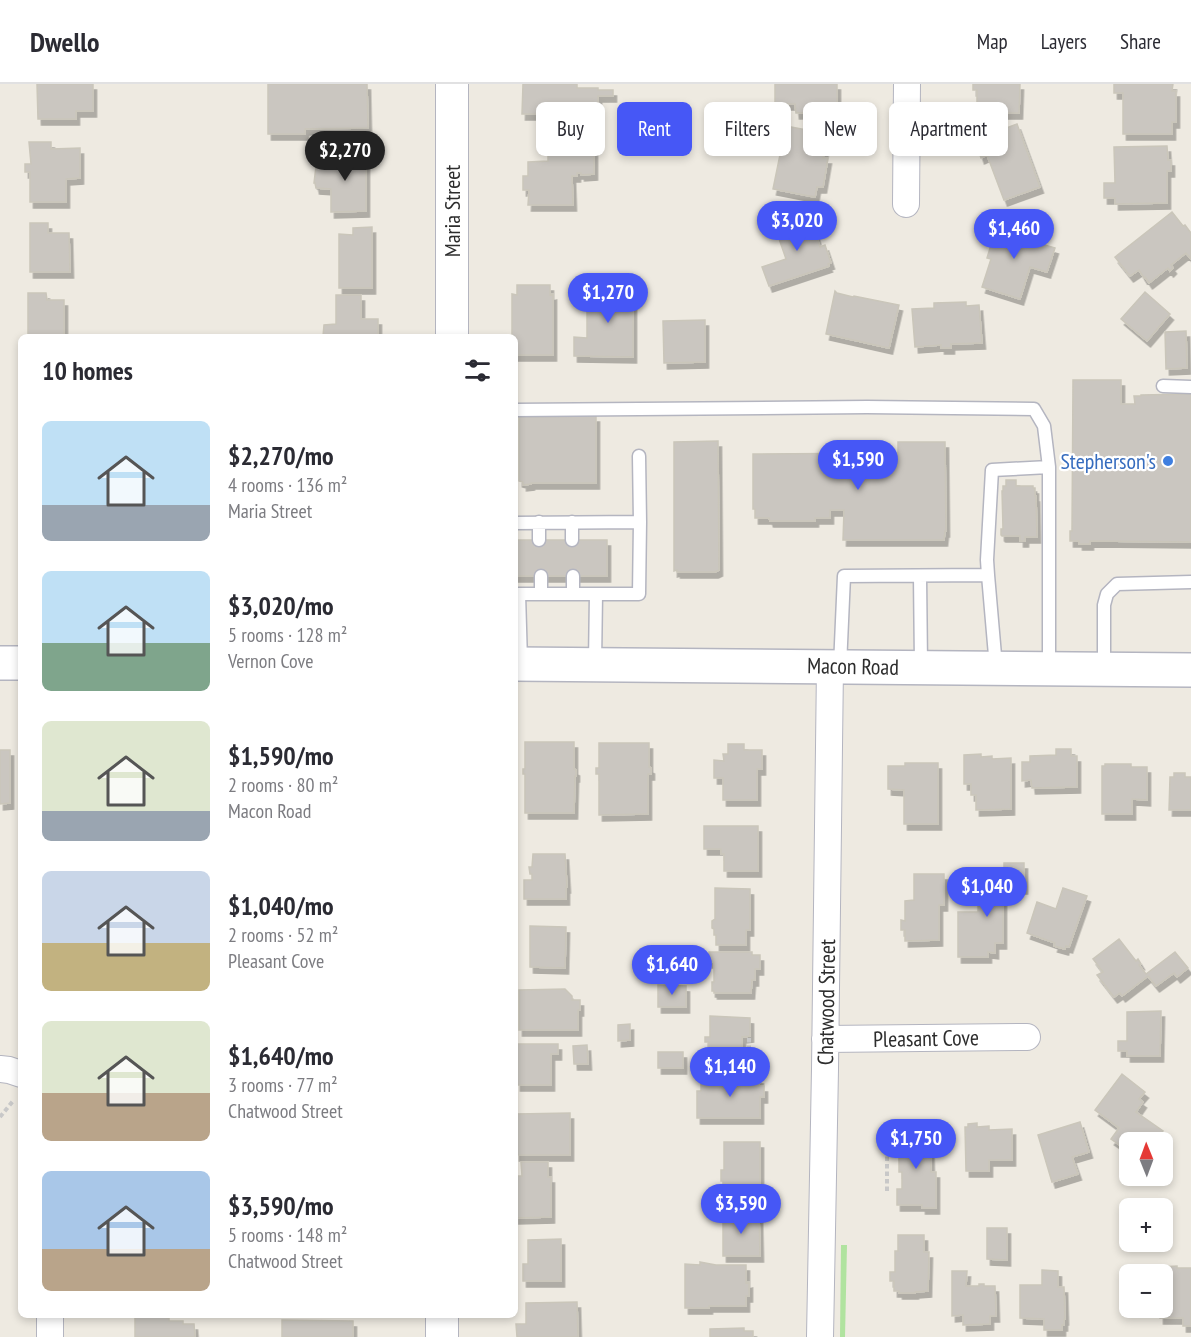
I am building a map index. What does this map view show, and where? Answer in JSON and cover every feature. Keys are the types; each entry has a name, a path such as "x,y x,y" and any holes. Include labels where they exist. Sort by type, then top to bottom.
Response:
{"main road":[{"path":"0,663 18,663"},
{"name":"Macon Road","path":"518,664 1191,670"}],"street":[{"name":"Maria Street","path":"452,84 452,334"},
{"path":"906,204 907,84"},
{"name":"Chatwood Street","path":"820,1337 835,666"},
{"name":"Pleasant Cove","path":"825,1039 1027,1037"},
{"path":"50,1318 50,1337"},
{"path":"442,1318 442,1337"}],"lane":[{"path":"1163,386 1191,387"},
{"path":"518,410 867,406 1034,409 1044,426 1049,467 1049,669"},
{"path":"518,594 639,594 639,456"},
{"path":"996,668 987,560 992,470 1049,467"},
{"path":"539,522 539,540"},
{"path":"572,522 572,540"},
{"path":"518,523 639,522"},
{"path":"835,666 844,576 988,575"},
{"path":"541,576 541,594"},
{"path":"573,576 573,594"},
{"path":"920,576 921,667"},
{"path":"1104,669 1104,605 1107,594 1117,584 1191,582"},
{"path":"595,665 596,594"}],"path":[{"path":"749,1038 749,1068"},
{"path":"0,1117 13,1101"},
{"path":"887,1191 887,1146 893,1146"}],"green space":[{"path":"841,1245 847,1245 845,1337 840,1337"}],"building":[{"path":"37,84 93,84 93,111 76,111 76,119 38,119"},
{"path":"268,84 367,84 368,128 305,129 305,134 268,134"},
{"path":"523,84 577,84 577,88 613,90 613,96 598,96 598,102 536,102 536,114 522,114"},
{"path":"775,84 837,84 837,102 803,102 803,113 796,113 795,104 791,102 775,102"},
{"path":"973,84 1020,84 1019,113 1008,113 1008,102 977,102 977,90 973,90"},
{"path":"1114,84 1173,84 1172,91 1176,91 1176,122 1172,122 1172,134 1123,134 1123,93 1114,93"},
{"path":"1017,124 1040,187 1004,200 987,156 1008,156 1008,127"},
{"path":"791,127 803,129 803,156 828,158 823,187 817,187 815,197 773,189 780,156 791,156"},
{"path":"29,142 51,142 51,149 80,148 80,178 66,179 66,202 30,202 30,172 25,172 25,164 31,164"},
{"path":"1167,146 1171,171 1167,171 1167,203 1115,204 1115,198 1104,198 1104,183 1115,183 1114,147"},
{"path":"348,152 366,152 366,211 331,212 331,189 316,188 314,183 316,166 331,167 332,158 348,159"},
{"path":"548,156 594,156 594,174 577,173 577,176 572,176 573,205 528,205 529,190 523,190 523,176 528,176 528,162 548,161"},
{"path":"1172,212 1191,233 1191,259 1186,253 1171,265 1173,268 1170,271 1168,268 1149,283 1139,270 1130,276 1115,257"},
{"path":"810,216 820,247 825,245 831,263 828,264 829,266 769,286 762,267 786,259 775,227"},
{"path":"998,222 1040,237 1038,243 1055,248 1047,272 1030,267 1020,299 982,287 991,259 987,258"},
{"path":"30,223 48,223 48,233 69,233 70,272 30,272"},
{"path":"372,227 372,288 339,288 339,234 353,235 353,228"},
{"path":"517,285 550,285 550,295 553,294 553,355 518,355 518,334 512,334 512,294 517,295"},
{"path":"598,285 622,285 622,290 633,290 633,357 574,356 574,337 587,338 589,289 598,289"},
{"path":"835,291 853,297 899,305 889,348 826,334"},
{"path":"1145,292 1170,314 1147,341 1121,319"},
{"path":"28,293 46,293 47,300 64,300 64,334 28,334"},
{"path":"336,295 361,295 361,319 378,319 378,334 323,334 324,325 336,324"},
{"path":"966,302 966,306 979,305 982,343 951,344 951,348 941,348 941,345 915,347 912,309 934,308 934,303"},
{"path":"705,320 705,362 664,363 663,321"},
{"path":"1186,331 1187,368 1166,369 1165,332"},
{"path":"1073,380 1121,380 1121,404 1135,404 1134,396 1141,395 1191,394 1191,542 1090,541 1090,544 1079,544 1079,541 1070,541 1070,531 1072,531"},
{"path":"596,416 596,483 523,485 523,482 519,481 519,417"},
{"path":"718,441 719,570 715,572 677,572 677,570 674,571 674,442"},
{"path":"898,442 945,442 946,531 944,540 843,540 844,510 830,510 830,518 815,518 815,521 770,521 769,518 755,518 753,454 898,453"},
{"path":"1006,480 1016,480 1016,486 1035,488 1037,537 1025,537 1025,541 1020,541 1020,536 1001,535 1001,529 1003,529 1002,491 1003,486 1006,486"},
{"path":"518,540 607,540 607,576 518,576"},
{"path":"525,742 574,742 576,776 574,813 525,813 523,769 525,769"},
{"path":"599,743 649,743 651,774 648,774 648,814 599,815 599,774 596,774 596,768 599,768"},
{"path":"728,744 744,744 744,750 762,750 762,769 757,769 757,800 723,800 723,778 714,778 714,760 724,761 723,754 728,754"},
{"path":"1056,749 1071,749 1071,756 1077,756 1077,787 1032,788 1031,780 1022,781 1022,762 1030,762 1030,756 1056,755"},
{"path":"0,750 10,750 10,803 0,804"},
{"path":"981,754 981,757 992,756 992,759 1011,758 1011,809 976,810 976,795 971,795 971,784 964,784 964,755"},
{"path":"905,763 938,763 938,824 904,824 904,790 888,789 888,766 905,766"},
{"path":"1131,764 1131,767 1147,767 1147,800 1132,799 1132,814 1102,814 1102,766"},
{"path":"1174,773 1185,773 1185,777 1191,777 1191,810 1169,810 1170,777 1174,777"},
{"path":"704,826 758,826 758,871 724,871 724,854 721,854 721,849 704,849"},
{"path":"533,854 565,854 566,899 524,899 524,880 532,880 529,867 532,867"},
{"path":"1004,863 1024,863 1024,888 1002,888 1003,943 995,943 995,953 988,952 988,957 958,957 958,912 978,912 978,899 998,899 998,883 1004,883"},
{"path":"914,874 944,874 944,905 939,905 939,940 905,941 905,930 901,930 901,920 905,921 905,901 914,900"},
{"path":"715,888 750,889 750,930 746,930 746,945 716,945 716,935 712,928 712,921 715,919"},
{"path":"1063,888 1087,896 1069,947 1066,946 1065,949 1027,933 1037,902 1056,909"},
{"path":"530,926 566,927 565,968 530,967"},
{"path":"1119,939 1136,961 1138,959 1141,964 1139,965 1146,974 1175,952 1188,968 1177,977 1174,973 1156,986 1148,976 1122,996 1120,993 1114,997 1097,975 1103,972 1093,959"},
{"path":"709,952 752,952 752,955 760,955 760,969 755,969 755,980 752,980 751,993 714,993 712,982 714,982 714,962 709,962"},
{"path":"658,985 686,986 686,1007 658,1007"},
{"path":"565,989 572,996 572,1000 580,1000 578,1030 519,1030 519,990"},
{"path":"1161,1011 1160,1056 1127,1056 1127,1051 1118,1051 1118,1041 1127,1041 1127,1012"},
{"path":"710,1016 750,1018 750,1036 742,1037 742,1058 709,1058 709,1042 705,1042 705,1037 710,1037"},
{"path":"630,1024 630,1040 618,1041 618,1025"},
{"path":"518,1044 558,1044 558,1054 551,1054 551,1085 518,1085"},
{"path":"587,1045 588,1064 574,1064 573,1046"},
{"path":"658,1052 683,1052 683,1068 658,1068"},
{"path":"1122,1074 1145,1092 1139,1099 1143,1102 1136,1112 1163,1131 1119,1132 1119,1144 1111,1139 1119,1128 1095,1110"},
{"path":"701,1077 760,1078 759,1086 764,1086 764,1097 760,1097 760,1118 697,1118 697,1091 701,1091"},
{"path":"570,1113 570,1155 518,1155 518,1114"},
{"path":"1080,1122 1089,1152 1072,1157 1078,1174 1052,1182 1038,1135"},
{"path":"977,1123 977,1127 989,1126 989,1130 1012,1129 1012,1160 989,1160 989,1171 966,1171 965,1127 968,1127 968,1124"},
{"path":"896,1130 930,1132 931,1172 936,1172 936,1208 922,1208 922,1205 897,1205 897,1189 902,1189 902,1172 899,1172 899,1154 896,1154"},
{"path":"724,1142 760,1142 760,1184 723,1184 721,1170 724,1170"},
{"path":"521,1162 548,1162 548,1177 551,1177 551,1217 518,1218 518,1176 522,1176"},
{"path":"723,1213 759,1213 760,1256 723,1256"},
{"path":"987,1228 1007,1228 1007,1260 987,1259"},
{"path":"898,1235 924,1235 924,1252 929,1252 928,1291 899,1293 899,1291 894,1291 894,1281 890,1281 890,1272 895,1272"},
{"path":"561,1239 561,1281 523,1281 523,1264 528,1264 528,1240"},
{"path":"700,1262 716,1265 746,1265 749,1296 746,1296 746,1306 685,1308 685,1264 700,1265"},
{"path":"1173,1266 1191,1268 1191,1326 1183,1326 1183,1318 1173,1318"},
{"path":"1042,1270 1058,1271 1058,1287 1064,1287 1065,1319 1062,1330 1044,1330 1044,1319 1020,1318 1020,1285 1042,1285"},
{"path":"952,1271 967,1271 966,1286 984,1284 984,1286 995,1286 996,1316 990,1316 990,1324 963,1325 963,1315 952,1316"},
{"path":"577,1302 578,1337 517,1337 516,1324 526,1324 526,1303"},
{"path":"135,1318 169,1318 169,1321 194,1324 195,1337 135,1337"},
{"path":"282,1320 353,1321 353,1337 282,1337"},
{"path":"744,1328 744,1331 753,1331 753,1337 710,1337 710,1329"}],"place":[{"name":"Stepherson's","path":"1168,461"}]}
